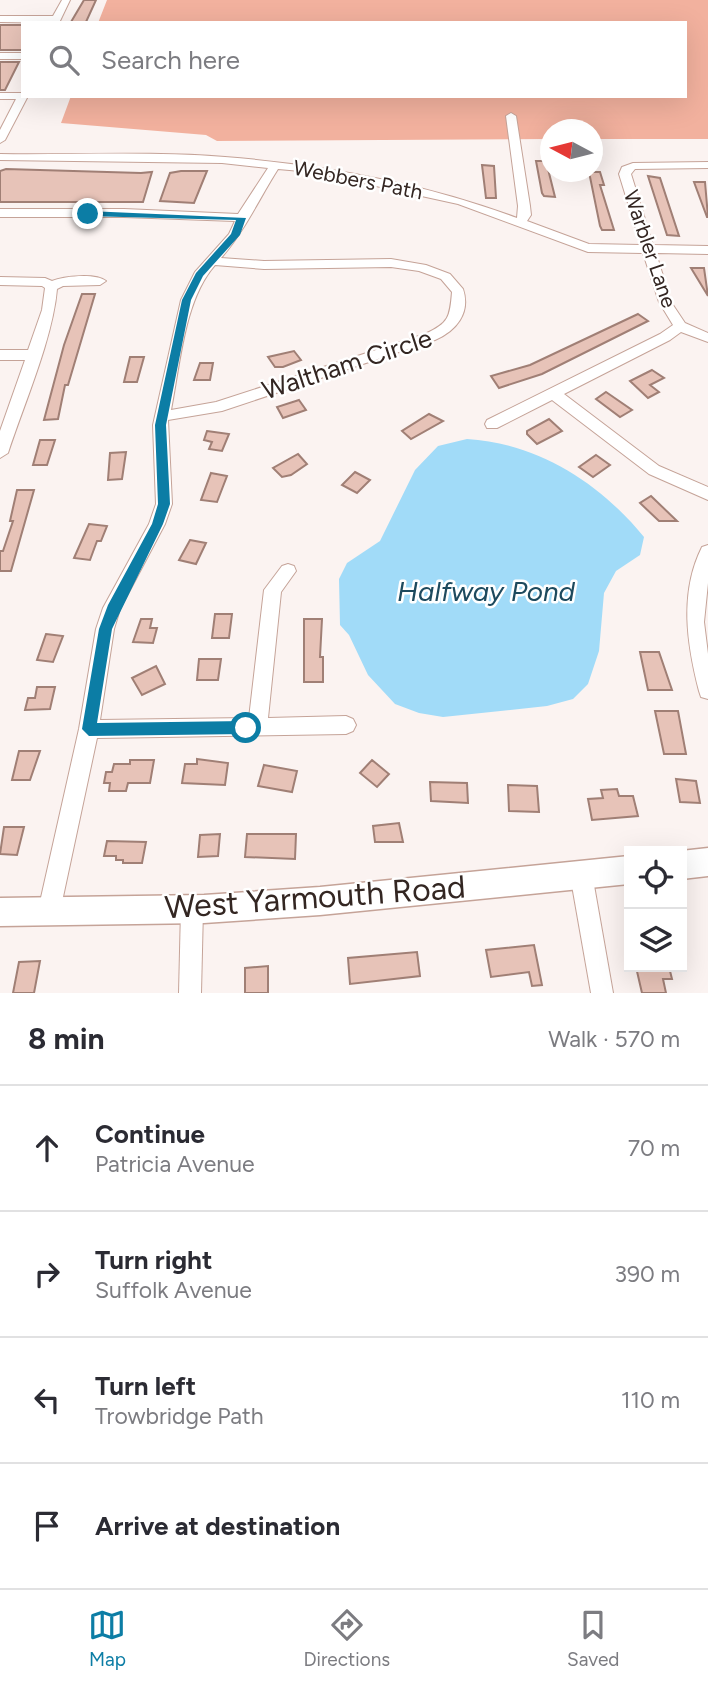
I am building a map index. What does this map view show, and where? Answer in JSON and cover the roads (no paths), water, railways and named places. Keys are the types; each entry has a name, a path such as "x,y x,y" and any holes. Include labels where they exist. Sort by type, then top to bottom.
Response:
{"main road":[{"path":"687,864 708,862"},
{"name":"West Yarmouth Road","path":"0,912 192,909 320,901 624,870"}],"street":[{"path":"0,19 55,21 66,0"},
{"path":"0,56 21,56"},
{"path":"0,96 21,96"},
{"path":"0,140 22,98"},
{"path":"511,116 525,215 520,223"},
{"name":"Webbers Path","path":"0,157 184,159 275,165 428,192 588,248 708,250"},
{"path":"49,911 89,729 105,629 113,608 157,524 164,504 159,444 162,416 187,300 193,284 235,235 242,218 275,165"},
{"name":"Warbler Lane","path":"680,326 665,302 626,169 633,166 708,165"},
{"path":"0,213 124,213 242,218"},
{"name":"Waltham Circle","path":"162,416 217,407 430,337 451,325 459,309 460,297 454,286 442,275 412,264 243,265 212,261"},
{"path":"0,281 44,282 51,287"},
{"path":"51,287 60,282 100,281"},
{"path":"0,453 49,310 51,287"},
{"path":"492,424 665,337 680,326 708,338"},
{"path":"0,355 34,355"},
{"path":"554,394 654,470 708,494"},
{"path":"708,552 694,606 693,635 708,691"},
{"path":"257,727 273,590 288,571"},
{"path":"89,729 346,725"},
{"path":"581,874 602,993"},
{"path":"190,993 192,909"}],"water":[{"name":"Halfway Pond","path":"467,439 518,448 566,469 608,499 644,537 640,555 616,571 604,593 599,651 588,684 573,699 547,706 443,717 419,713 395,704 368,675 349,635 340,625 339,579 347,563 380,541 415,470 438,446"}]}
